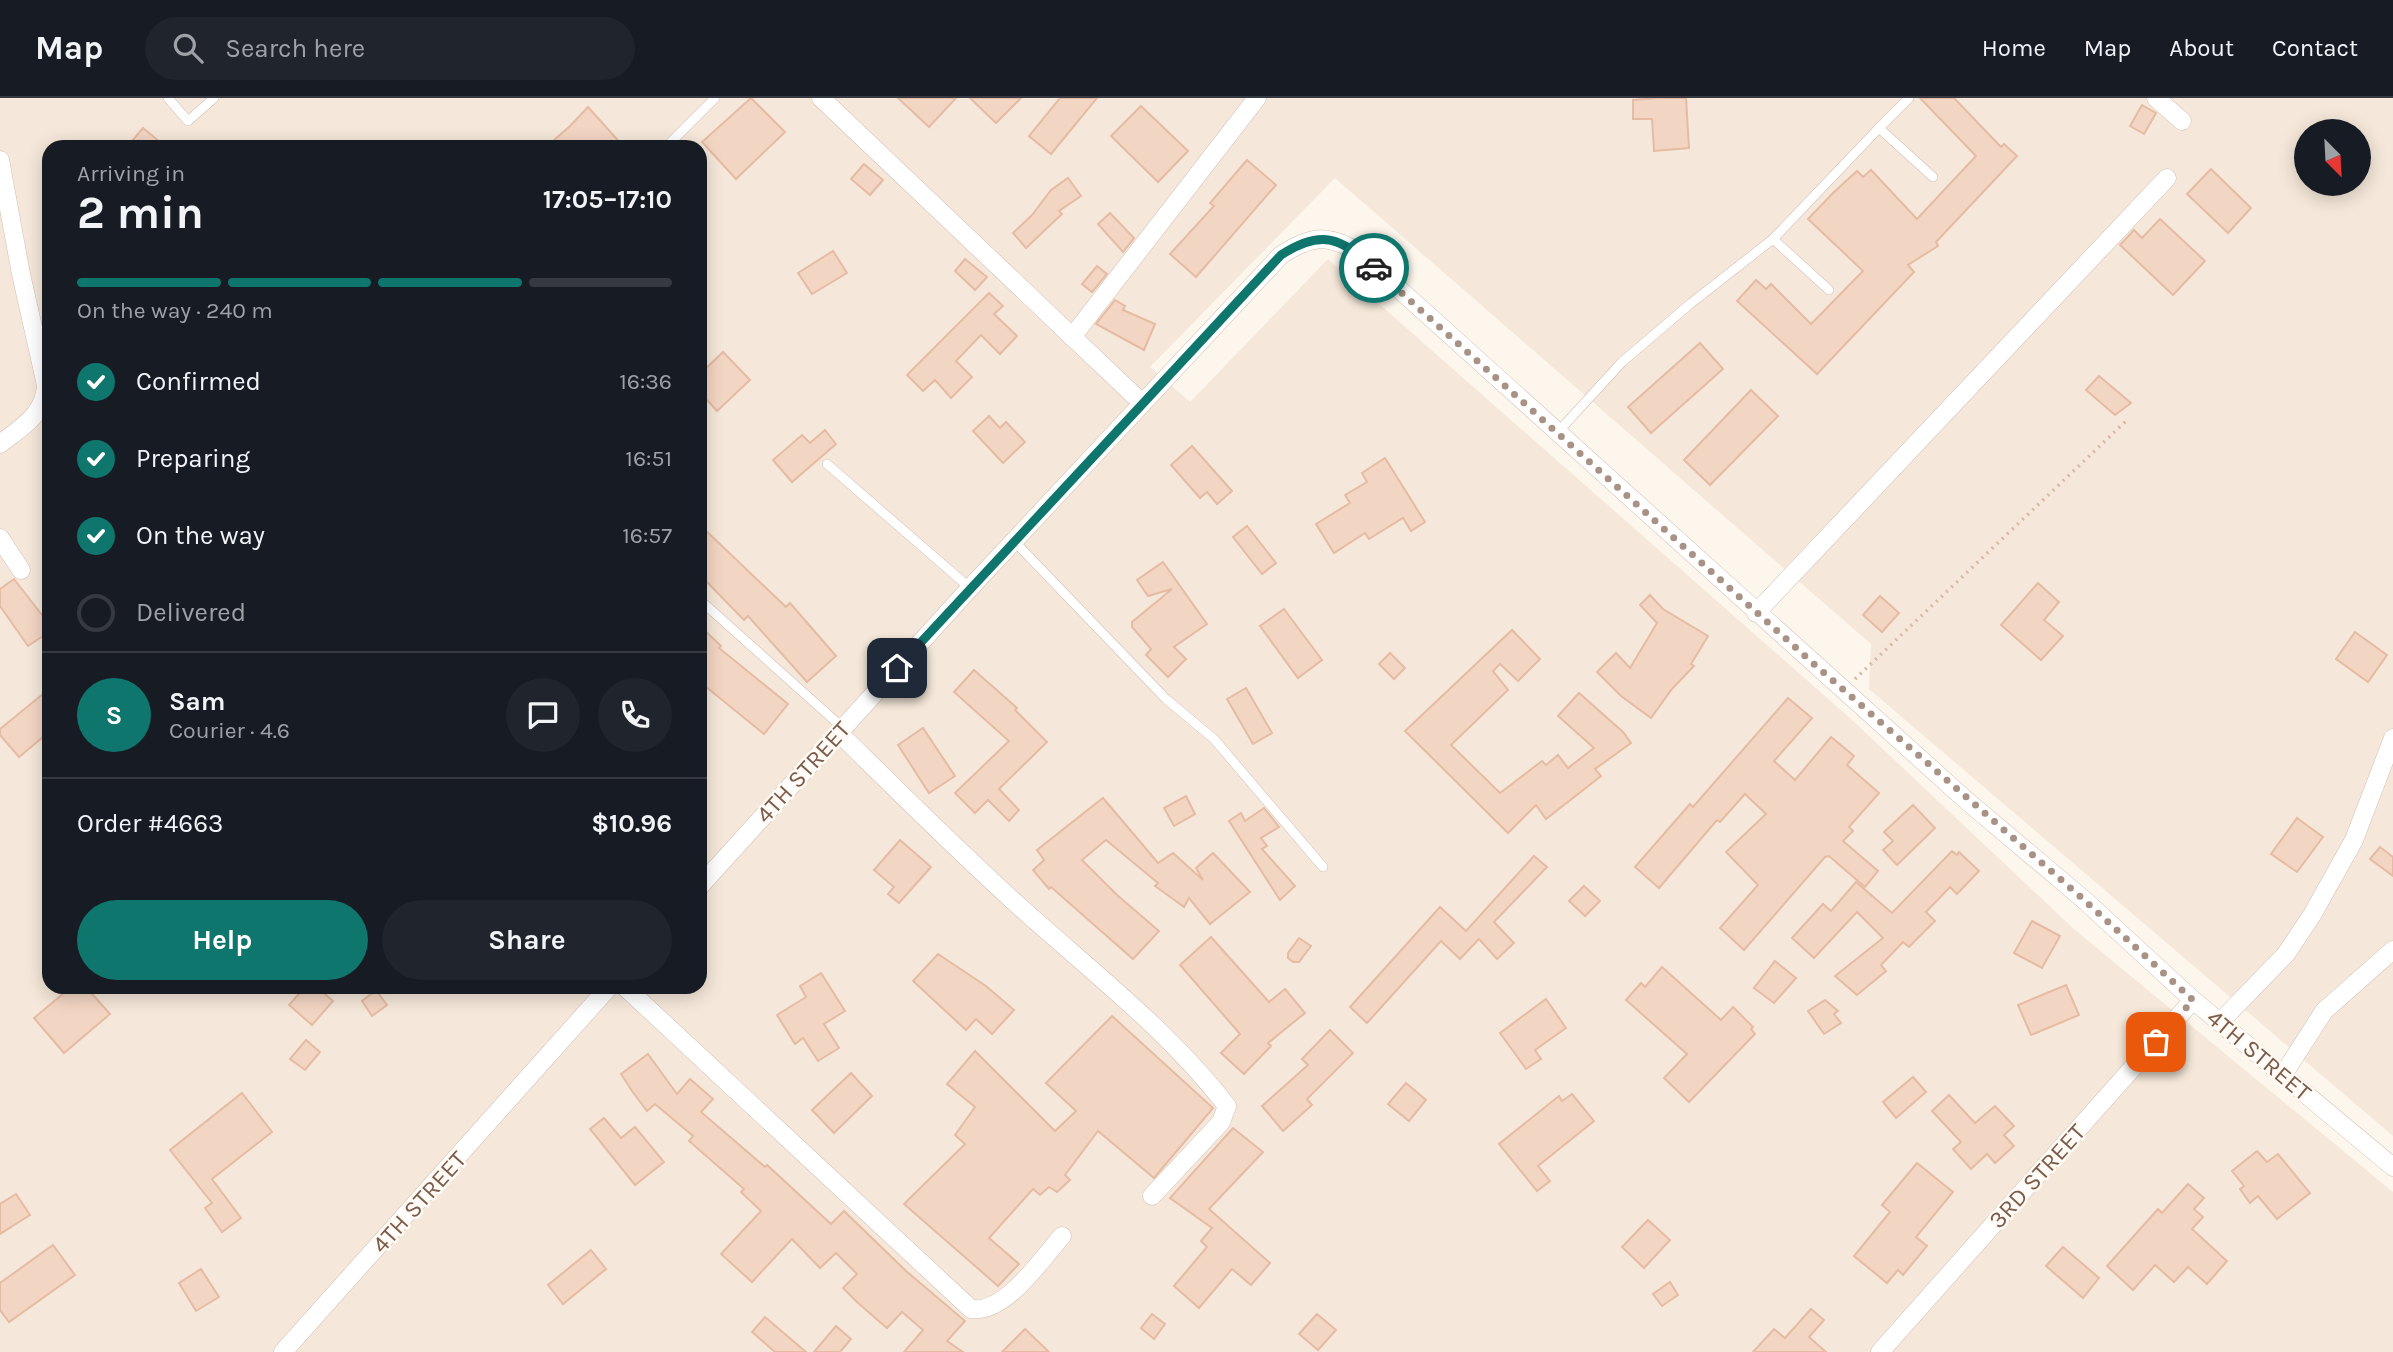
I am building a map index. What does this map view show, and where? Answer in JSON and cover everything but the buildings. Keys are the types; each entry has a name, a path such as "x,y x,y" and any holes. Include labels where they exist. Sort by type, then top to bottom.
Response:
{"street":[{"path":"821,98 1141,402"},
{"path":"1072,337 1257,98"},
{"path":"2156,98 2182,121"},
{"path":"0,160 42,367"},
{"path":"1756,612 2167,178"},
{"name":"4TH STREET","path":"707,878 1141,402 1281,255 1300,242 1320,238 1339,241 1358,252 1843,690 2082,898 2193,1000 2393,1167"},
{"path":"0,444 39,412 42,406"},
{"path":"0,538 21,570"},
{"path":"841,730 1010,897 1096,971 1203,1074 1227,1106 1221,1122 1152,1196"},
{"path":"2220,1022 2286,954 2312,915 2354,840 2393,738"},
{"path":"2283,1075 2324,1011 2393,950"},
{"name":"4TH STREET","path":"283,1352 603,994"},
{"path":"632,994 971,1310 983,1311 1000,1304 1062,1236"},
{"name":"3RD STREET","path":"1880,1352 2193,1000"}],"lane":[{"path":"168,98 188,121 214,98"},
{"path":"673,140 715,98"},
{"path":"1557,433 1622,362 1773,239 1909,98"},
{"path":"1879,128 1933,177"},
{"path":"1773,239 1829,290"},
{"path":"827,464 970,588"},
{"path":"1014,541 1166,699 1214,739 1324,867"},
{"path":"707,606 841,730"}],"path":[{"path":"1843,690 2126,421"}],"shaded area":[{"path":"0,98 2393,98 2393,1136 1869,689 1871,644 1335,178 1150,367 1190,402 1328,259 1851,719 2075,930 2393,1192 2393,1352 0,1352"}],"way so far":[{"path":"1374,268 2193,1000 2156,1042"}],"route":[{"path":"897,668 1141,402 1281,255 1300,242 1320,238 1339,241 1358,252 1374,268"}]}
